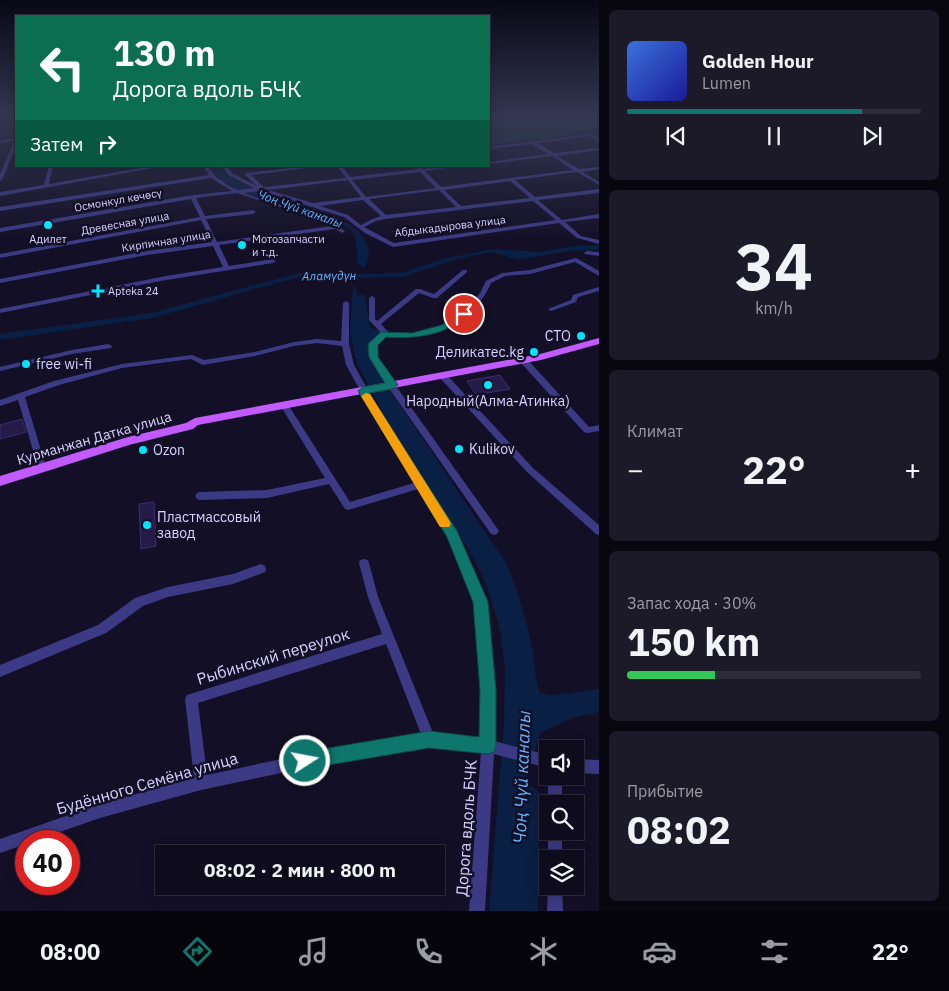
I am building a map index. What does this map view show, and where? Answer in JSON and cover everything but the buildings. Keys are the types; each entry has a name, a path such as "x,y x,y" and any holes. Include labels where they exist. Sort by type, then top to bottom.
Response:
{"main road":[{"name":"Курманжан Датка улица","path":"0,474 189,426 195,422 524,361 558,354 599,341"},
{"name":"Курманжан Датка улица","path":"0,481 41,464"}],"street":[{"path":"0,180 9,158"},
{"path":"490,163 532,158"},
{"path":"556,158 599,184"},
{"path":"46,186 51,167"},
{"path":"0,194 97,174 154,167"},
{"path":"206,167 212,176 238,192 324,220 342,231"},
{"name":"Абдыкадырова улица","path":"225,167 230,174 239,180 262,190 338,212 393,245 599,216"},
{"path":"262,190 247,174 314,167"},
{"path":"340,167 364,198 385,217"},
{"name":"Осмонкул көчөсү","path":"0,230 193,197 350,180 419,169 446,167"},
{"path":"314,205 599,168"},
{"path":"419,169 460,208"},
{"path":"0,209 212,176"},
{"path":"512,180 579,237 599,242"},
{"path":"361,227 385,217 535,200 599,190"},
{"path":"193,197 227,268"},
{"name":"Древесная улица","path":"0,256 204,218 253,212"},
{"name":"Кирпичная улица","path":"0,280 215,243 337,227"},
{"path":"587,253 599,254"},
{"path":"494,531 385,377 374,357 373,344 384,334 412,336 445,327 464,314 484,296 488,282 504,274 530,272 576,260 599,274"},
{"path":"0,311 166,278 273,261"},
{"path":"377,324 418,290 434,297 465,271"},
{"path":"551,309 574,301 575,296 599,289"},
{"path":"372,298 372,320 386,333 384,334"},
{"name":"Дорога вдоль БЧК","path":"346,303 345,344 350,365 452,535 480,602 491,747 477,911"},
{"path":"0,403 57,383 122,366 192,357 203,363 317,341 345,344"},
{"path":"0,369 72,352 108,346"},
{"path":"524,361 586,430 599,428"},
{"path":"443,376 530,470 599,531"},
{"path":"21,397 41,464"},
{"path":"284,406 348,506 421,485"},
{"path":"200,496 267,494 330,480"},
{"path":"364,563 373,597 429,739"},
{"path":"0,671 102,629 139,602 168,592 233,579 261,569"},
{"name":"Рыбинский переулок","path":"200,783 191,698 389,637"},
{"name":"Будённого Семёна улица","path":"0,846 100,811 200,783 323,757 429,739 491,747 539,759"},
{"path":"584,766 599,767"},
{"path":"555,895 555,911"}],"water":[{"path":"211,167 219,167 232,178 254,189 338,218 358,232 368,248 364,269 358,265 355,234 339,223 320,215 237,189 221,179"},
{"path":"599,245 599,250 569,251 519,260 492,252 457,259 404,277 364,277 365,275 405,272 442,259 492,249 541,252 573,246"},
{"path":"353,286 356,286 357,295 365,295 370,327 381,332 371,342 380,375 506,563 527,625 540,693 555,695 599,689 599,712 572,718 540,733 535,752 521,748 523,779 539,792 538,911 489,911 504,724 505,667 500,630 488,589 474,558 391,429 357,364 350,331"}],"waterway":[{"name":"Аламүдүн","path":"0,337 152,315 299,275 379,276"},
{"name":"Чоң Чүй каналы","path":"523,788 525,754"}],"slow traffic":[{"path":"366,396 398,451 445,524"}],"place":[{"name":"Адилет","path":"48,225"},
{"name":"Мотозапчасти и т.д.","path":"242,245"},
{"name":"Apteka 24","path":"98,291"},
{"name":"СТО","path":"581,336"},
{"name":"Деликатес.kg","path":"534,352"},
{"name":"free wi-fi","path":"26,364"},
{"name":"Народный(Алма-Атинка)","path":"488,385"},
{"name":"Kulikov","path":"459,449"},
{"name":"Ozon","path":"143,450"},
{"name":"Пластмассовый завод","path":"147,525"}],"route":[{"path":"305,761 429,739 488,746 488,690 480,602 452,535 398,451 363,391 392,385 380,370 374,357 373,344 384,334 412,336 445,327 464,314"}]}
